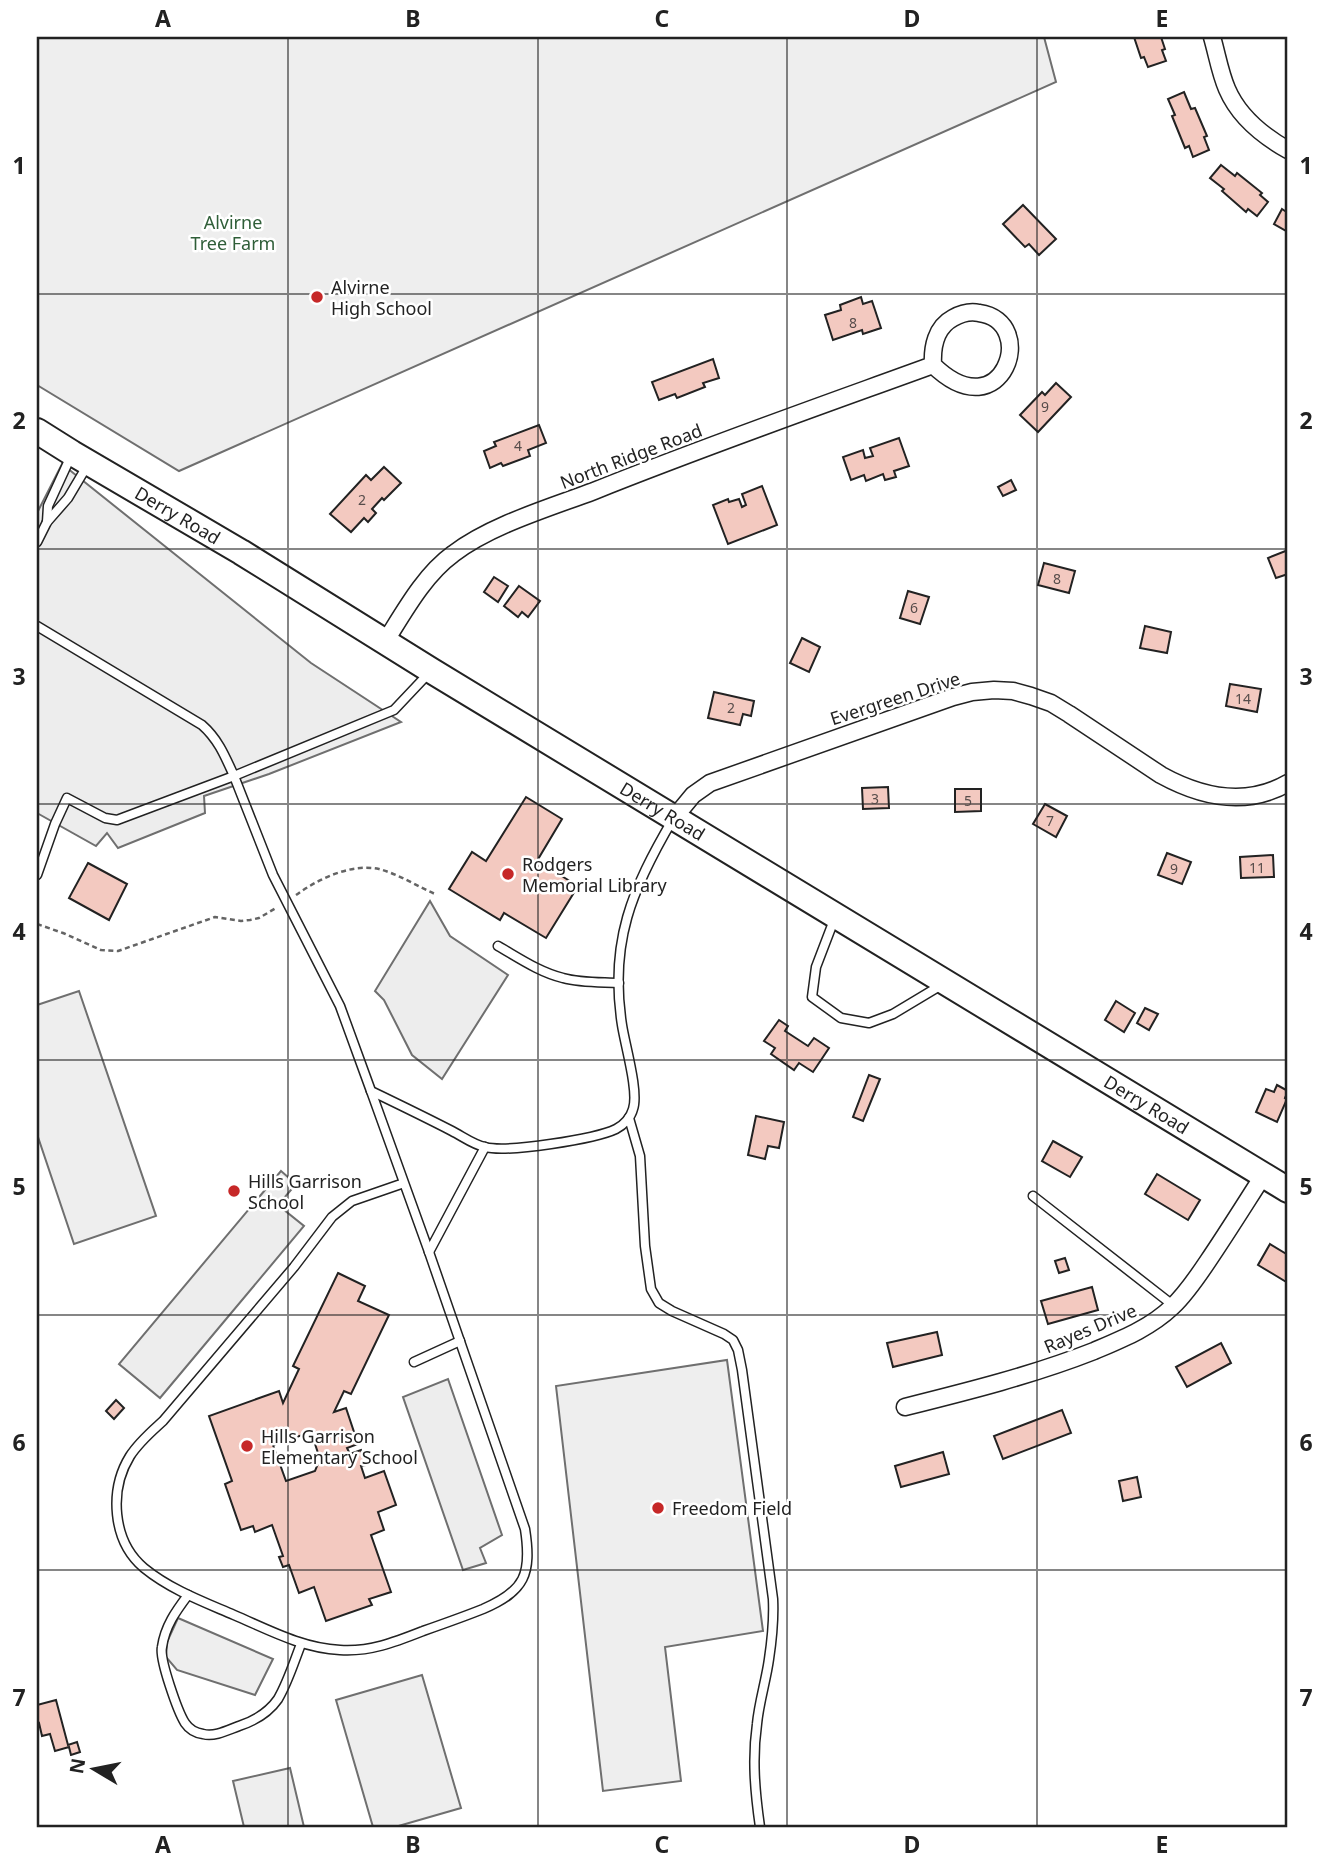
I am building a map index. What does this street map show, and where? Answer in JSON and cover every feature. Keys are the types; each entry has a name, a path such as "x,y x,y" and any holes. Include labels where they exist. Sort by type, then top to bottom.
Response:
{"main road":[{"name":"Derry Road","path":"37,431 241,552 1288,1191"}],"street":[{"path":"1212,37 1227,89 1237,107 1268,139 1288,150"},
{"path":"985,313 996,318 1004,328 1010,354 1006,368 990,383 979,387 968,386 943,374 933,365 934,343 948,320 960,314 985,313"},
{"name":"North Ridge Road","path":"385,642 436,569 451,555 484,534 682,455 933,365"},
{"name":"Evergreen Drive","path":"674,818 694,795 710,783 953,697 994,690 1013,691 1051,703 1161,775 1201,793 1226,797 1251,796 1276,790 1288,783"},
{"name":"Rayes Drive","path":"905,1407 1005,1381 1074,1359 1128,1337 1160,1318 1174,1306 1208,1261 1263,1176"}],"lane":[{"path":"47,522 48,506 81,458"},
{"path":"37,542 47,522 68,498 81,458"},
{"path":"37,626 202,725 214,735 222,748 268,864 340,1006 429,1252 524,1529 528,1552 527,1568 519,1585 500,1602 379,1647 360,1651 322,1649 301,1644 188,1595 142,1567 121,1532 116,1513 117,1493 121,1474 141,1441 163,1421 286,1276 332,1217 352,1201 404,1183"},
{"path":"37,875 67,798 105,818 117,820 234,776 394,710 432,671"},
{"path":"371,1091 485,1147 530,1147 618,1128 629,1118 634,1108 634,1089 622,1022 619,983 618,958 621,938 649,865 674,818"},
{"path":"835,916 816,967 812,997 841,1017 869,1023 893,1014 945,983"},
{"path":"498,946 543,972 586,982 619,983"},
{"path":"629,1118 639,1156 645,1246 651,1289 659,1303 733,1340 742,1370 774,1622 754,1754 754,1781 760,1827"},
{"path":"429,1252 485,1147"},
{"path":"1033,1196 1174,1306"},
{"path":"414,1362 460,1341"},
{"path":"188,1595 165,1631 161,1651 164,1670 185,1722 191,1730 215,1735 253,1721 270,1708 278,1699 301,1644"}],"path":[{"path":"37,924 102,950 118,951 215,917 241,921 259,918 312,883 347,870 364,867 379,869 435,894"}],"green space":[{"name":"Alvirne Tree Farm","path":"37,37 1044,37 1056,82 179,471 37,385"},
{"path":"79,991 156,1216 74,1244 37,1134 37,1005"},
{"name":"Freedom Field","path":"727,1360 763,1631 665,1647 681,1781 603,1791 556,1386"},
{"path":"178,1618 273,1659 255,1695 177,1670 166,1657 167,1642"},
{"path":"422,1675 461,1808 395,1827 373,1827 336,1700"},
{"path":"290,1768 304,1827 244,1827 233,1781"}],"shaded area":[{"path":"62,464 311,663 401,722 269,774 204,796 205,813 118,848 107,833 96,846 37,813 37,513"},
{"path":"430,901 450,936 508,975 442,1079 412,1055 384,1000 375,991"},
{"path":"281,1171 296,1184 278,1205 304,1226 160,1398 119,1364"},
{"path":"448,1379 502,1535 480,1548 486,1563 463,1570 403,1397"}],"building":[{"path":"1134,37 1161,37 1166,61 1148,67 1144,57 1141,58"},
{"path":"1184,92 1191,109 1195,108 1207,136 1204,137 1209,150 1193,157 1189,146 1185,148 1168,99"},
{"path":"1221,165 1235,176 1237,173 1262,193 1260,195 1268,202 1257,216 1248,209 1246,212 1210,178"},
{"path":"1023,205 1056,239 1039,255 1029,244 1025,247 1003,224"},
{"path":"1282,209 1288,213 1288,232 1274,224"},
{"path":"861,297 863,304 872,301 881,328 863,334 862,330 833,340 825,315 841,310 840,305"},
{"path":"713,359 719,378 703,383 705,387 677,398 675,394 659,400 652,382"},
{"path":"1056,383 1071,397 1038,432 1020,415 1042,392 1045,395"},
{"path":"539,425 546,443 528,450 530,456 490,468 484,451 496,446 494,442"},
{"path":"899,438 909,466 894,471 896,477 885,480 883,474 866,481 864,475 851,480 843,457 863,450 865,458 873,456 870,448"},
{"path":"384,467 401,483 372,509 376,513 368,522 364,518 351,532 330,514 366,475 371,480"},
{"path":"1011,480 1016,490 1003,496 998,487"},
{"path":"762,486 777,525 728,544 713,505 728,499 729,502 739,499 742,507 746,505 742,494"},
{"path":"1288,550 1288,574 1276,578 1268,558"},
{"path":"1044,563 1075,571 1069,593 1038,585"},
{"path":"494,577 508,586 498,602 484,592"},
{"path":"519,586 540,601 528,617 522,612 518,617 504,606"},
{"path":"908,591 929,597 920,624 900,618"},
{"path":"1145,626 1171,632 1167,653 1140,648"},
{"path":"802,638 820,647 809,672 790,663"},
{"path":"1230,684 1261,689 1257,712 1226,706"},
{"path":"714,692 754,701 751,716 743,714 740,725 708,718"},
{"path":"888,787 889,808 863,809 862,788"},
{"path":"955,789 981,789 981,811 955,812"},
{"name":"Rodgers Memorial Library","path":"526,797 562,819 537,861 578,886 546,938 504,913 500,920 449,889 472,852 486,861"},
{"path":"1045,804 1067,816 1056,837 1033,824"},
{"path":"1167,853 1191,862 1182,884 1158,875"},
{"path":"1273,855 1274,877 1241,878 1240,857"},
{"path":"88,863 127,884 109,920 69,898"},
{"path":"1116,1001 1135,1013 1124,1032 1105,1020"},
{"path":"1145,1008 1158,1014 1149,1030 1137,1023"},
{"path":"779,1020 788,1026 785,1031 808,1046 814,1038 829,1048 813,1072 799,1063 794,1070 771,1054 775,1048 764,1041"},
{"path":"869,1075 880,1079 863,1121 853,1117"},
{"path":"1277,1085 1288,1091 1277,1122 1256,1112 1266,1089 1274,1092"},
{"path":"756,1116 784,1122 779,1148 768,1146 765,1159 748,1155"},
{"path":"1053,1141 1082,1157 1070,1177 1042,1161"},
{"path":"1157,1174 1200,1200 1188,1220 1145,1194"},
{"path":"1270,1244 1288,1255 1288,1283 1258,1265"},
{"path":"1065,1258 1069,1270 1059,1273 1055,1261"},
{"name":"Hills Garrison Elementary School","path":"338,1273 365,1286 358,1301 389,1315 351,1394 344,1391 334,1412 346,1408 358,1444 347,1448 350,1454 361,1450 366,1465 361,1466 365,1478 384,1471 396,1505 378,1512 384,1530 371,1535 391,1592 369,1599 372,1605 326,1621 314,1587 299,1593 289,1565 283,1567 279,1557 283,1556 272,1525 255,1532 253,1526 241,1530 225,1484 232,1481 209,1416 279,1391 283,1403 299,1369 293,1366","holes":["311,1432 320,1459 315,1471 286,1481 273,1445"]},
{"path":"1092,1287 1098,1310 1048,1324 1041,1301"},
{"path":"937,1332 942,1355 893,1367 887,1343"},
{"path":"1221,1343 1231,1363 1187,1387 1176,1367"},
{"path":"116,1400 124,1408 114,1419 106,1411"},
{"path":"1062,1410 1071,1433 1003,1459 994,1436"},
{"path":"943,1452 949,1474 901,1487 895,1466"},
{"path":"1137,1477 1141,1497 1123,1501 1119,1481"},
{"path":"56,1700 68,1745 77,1742 80,1752 71,1755 69,1747 55,1751 50,1734 42,1736 39,1723 37,1724 37,1705"}],"place":[{"name":"Alvirne High School","path":"317,297"},
{"name":"Rodgers Memorial Library","path":"508,874"},
{"name":"Hills Garrison School","path":"234,1191"},
{"name":"Hills Garrison Elementary School","path":"247,1446"},
{"name":"Freedom Field","path":"658,1508"}]}
